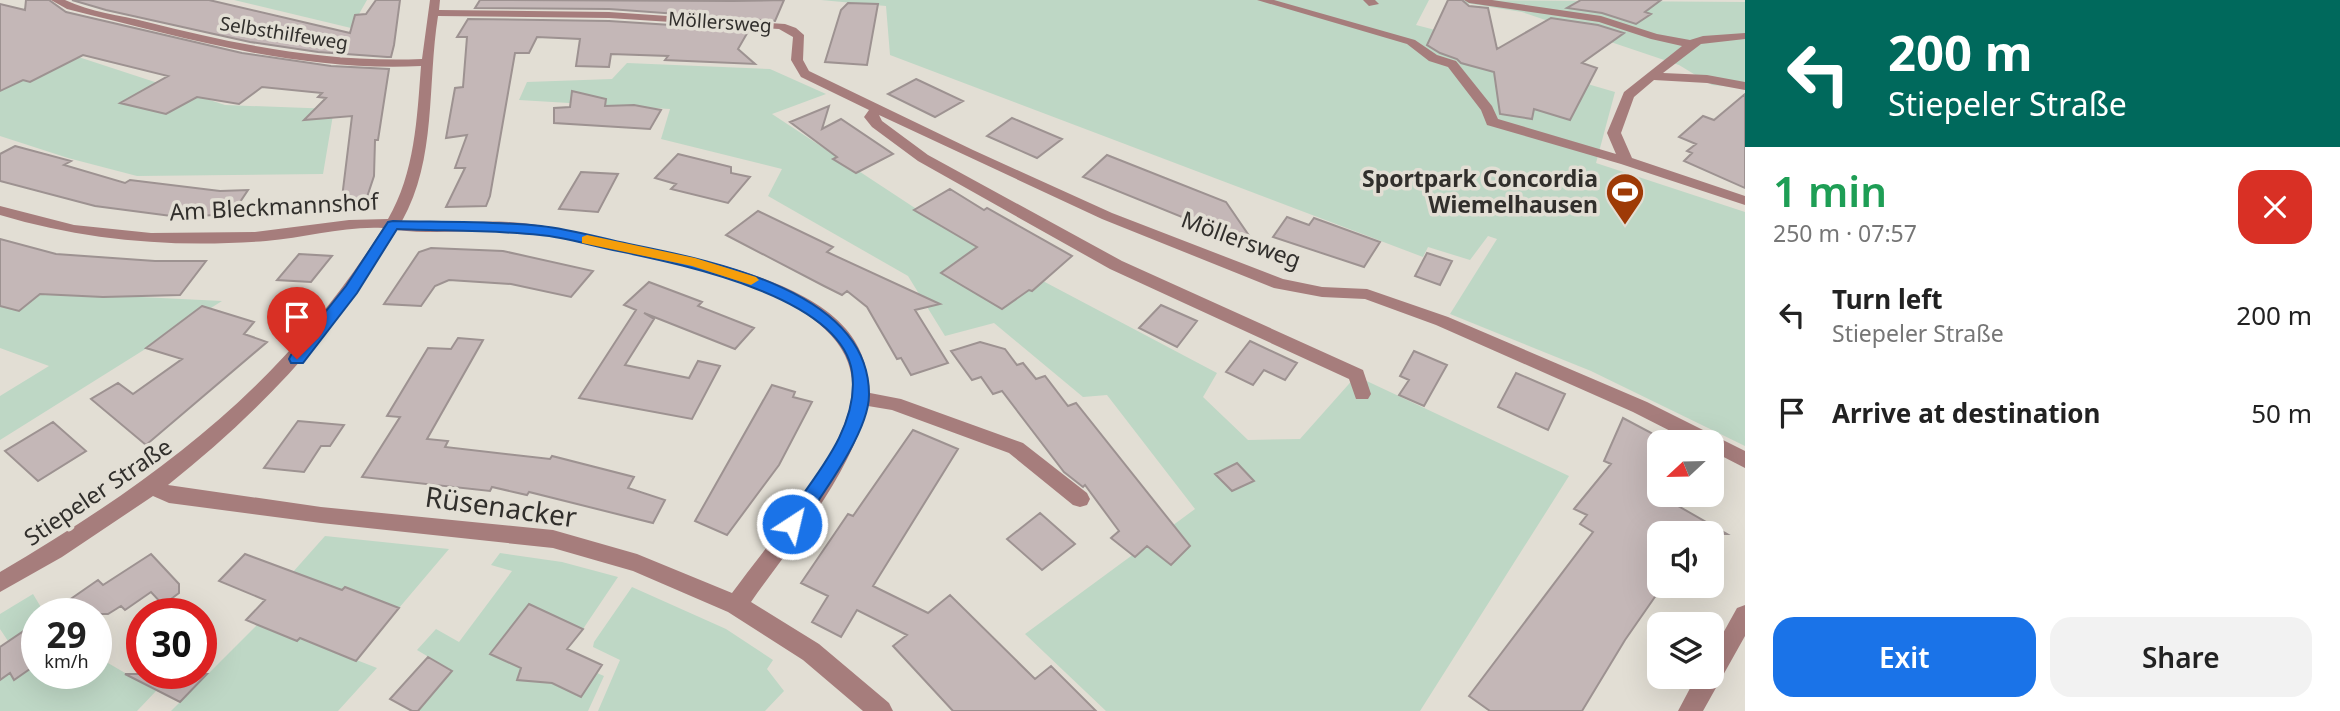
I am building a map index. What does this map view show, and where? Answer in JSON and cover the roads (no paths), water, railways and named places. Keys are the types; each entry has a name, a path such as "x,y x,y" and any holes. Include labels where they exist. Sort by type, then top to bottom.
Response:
{"street":[{"name":"Selbsthilfeweg","path":"56,0 71,7 269,52 361,62 428,62"},
{"path":"1262,0 1411,43 1433,58 1452,64 1487,109 1492,122 1626,160 1745,201"},
{"path":"1469,0 1601,19 1655,37 1690,44"},
{"name":"Stiepeler Straße","path":"0,583 61,548 154,487 284,374 352,289 393,225 411,186 419,150 434,7"},
{"name":"Möllersweg","path":"434,7 609,15 781,26 792,29 800,37 801,44 795,59 796,67 805,74 1107,216 1280,284 1322,292 1367,293 1442,321 1640,407 1685,430"},
{"path":"1626,160 1614,133 1628,95 1697,40 1730,40 1745,36"},
{"path":"1653,76 1707,79 1745,86"},
{"path":"1653,76 1705,92"},
{"path":"876,108 871,117 877,124 923,158 1116,265 1357,374 1362,394"},
{"name":"Am Bleckmannshof","path":"0,210 77,230 150,238 268,236 374,222 542,230 695,262 746,278 818,314 840,334 860,370 861,398 856,418 821,484 736,605"},
{"path":"861,398 894,404 1016,448 1080,499"},
{"name":"Möllersweg","path":"1724,450 1745,460"},
{"name":"Rüsenacker","path":"154,487 169,495 321,515 553,539 637,563 736,605 811,652 881,711"},
{"path":"1724,651 1745,615"},
{"path":"1690,711 1702,689"}],"place":[{"name":"Sportpark Concordia Wiemelhausen","path":"1625,226"}]}
